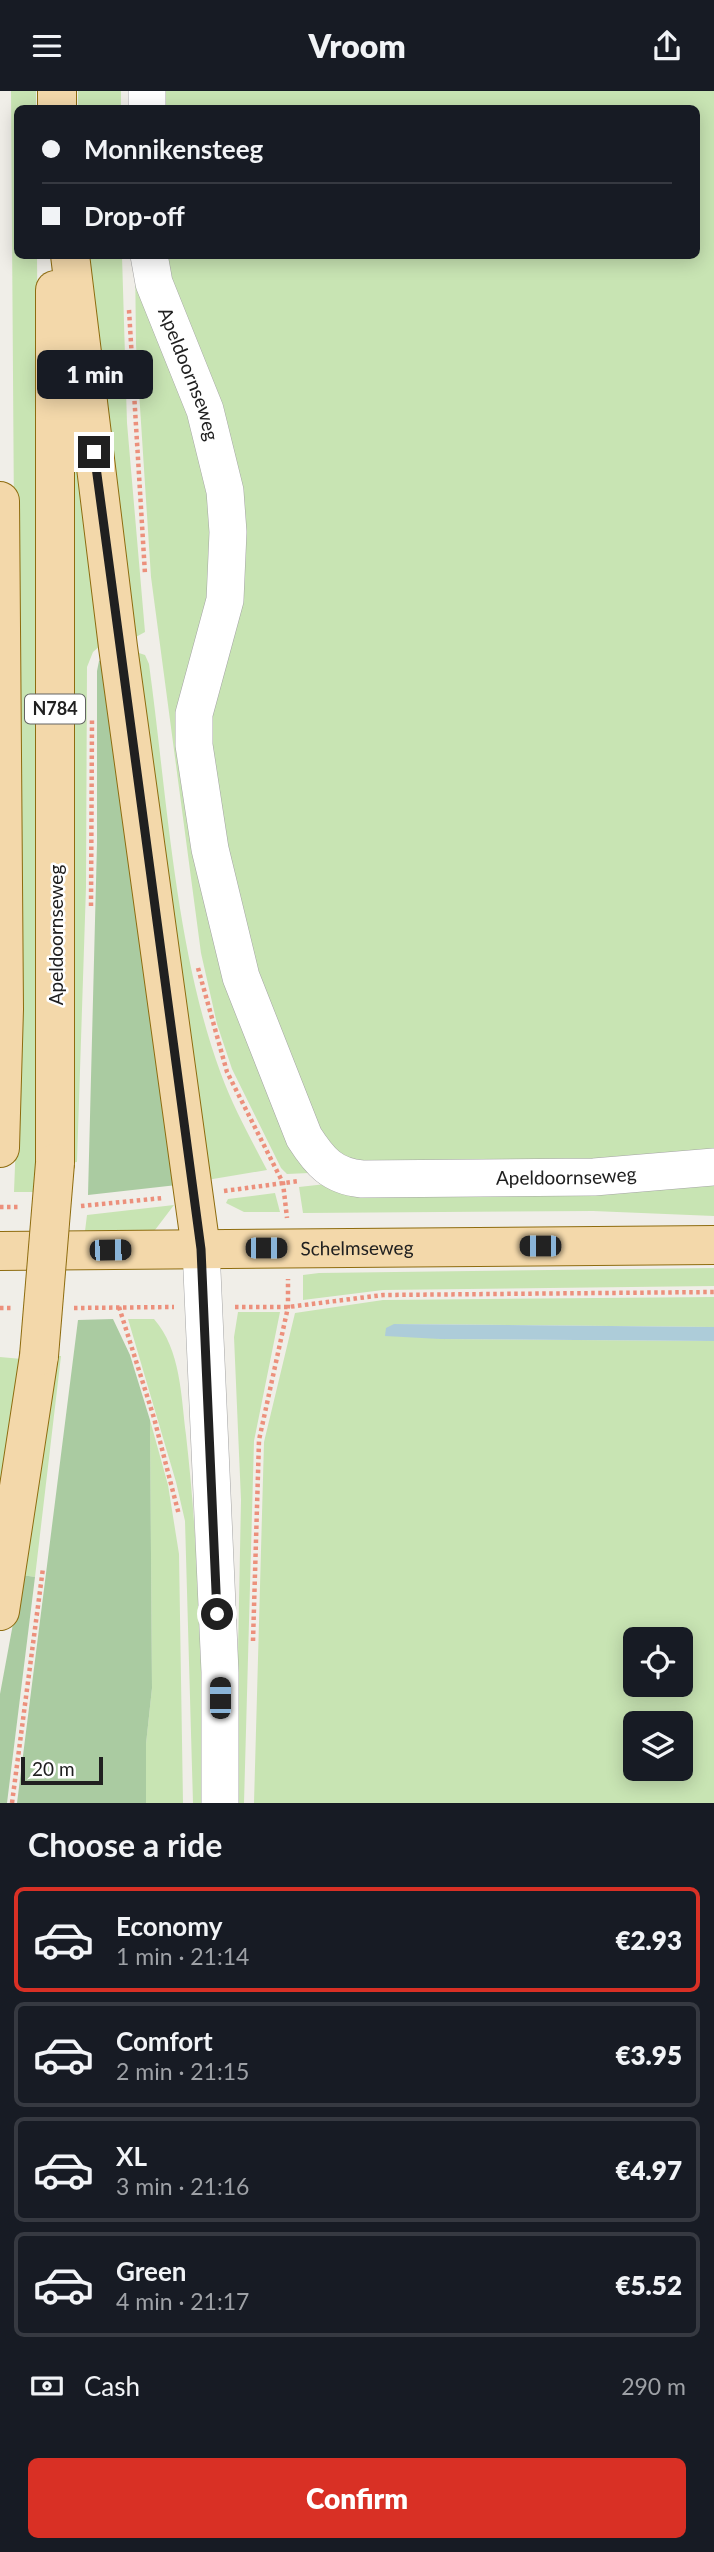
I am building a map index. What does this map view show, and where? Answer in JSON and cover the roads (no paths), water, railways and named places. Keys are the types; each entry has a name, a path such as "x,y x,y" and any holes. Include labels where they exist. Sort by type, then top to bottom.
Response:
{"main road":[{"name":"Apeldoornseweg","path":"0,1611 39,1356 55,1163 55,259"},
{"path":"70,259 118,647 201,1249"},
{"name":"N784","path":"0,501 4,1009 0,1149"},
{"name":"Schelmseweg","path":"0,1251 714,1245"}],"street":[{"name":"Apeldoornseweg","path":"150,259 154,283 205,410 225,491 228,532 225,600 194,714 194,745 210,849 241,977 304,1137 319,1161 346,1178 594,1177 714,1167"},
{"path":"201,1249 220,1672 220,1803"}],"water":[{"path":"394,1324 714,1327 714,1341 440,1339 385,1336 386,1328"}]}
